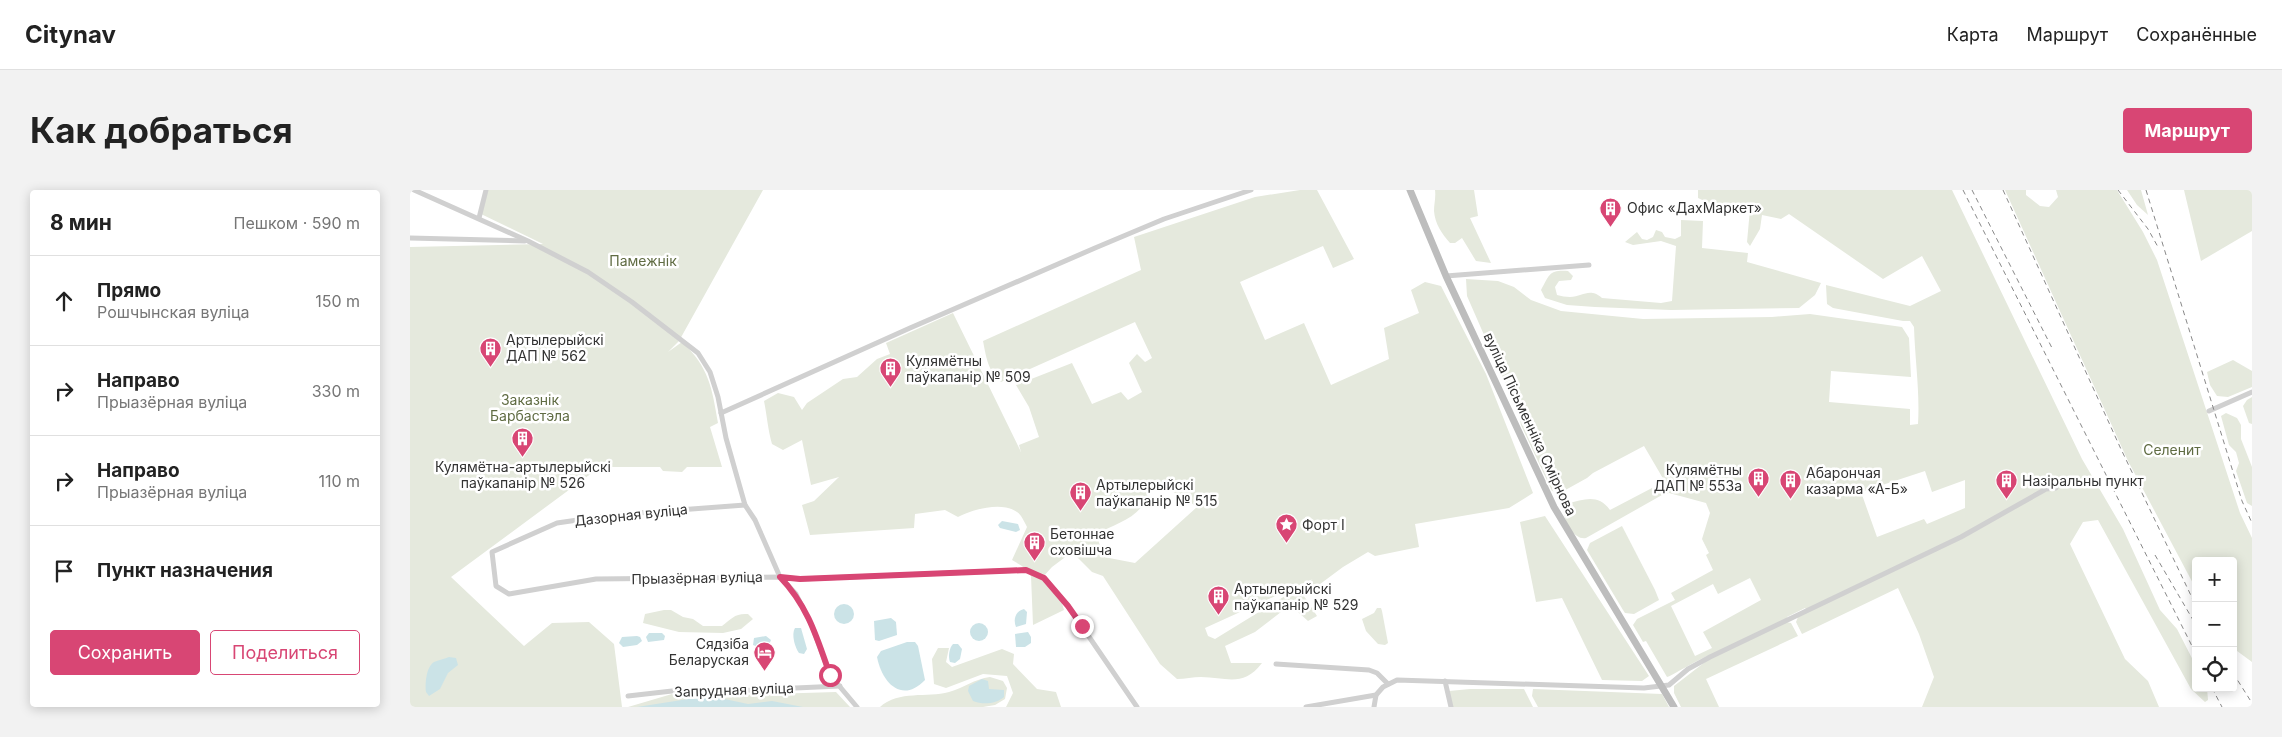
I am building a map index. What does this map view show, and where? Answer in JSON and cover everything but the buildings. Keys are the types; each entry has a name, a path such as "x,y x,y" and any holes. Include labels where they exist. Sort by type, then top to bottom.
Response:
{"main road":[{"name":"вуліца Пісьменніка Смірнова","path":"1410,190 1446,276 1554,507 1664,687 1674,707"}],"street":[{"path":"414,190 528,241 588,272 632,302 698,354 710,372 745,506 755,520 780,577 796,594 812,626 830,675 857,707"},
{"path":"479,218 486,190"},
{"path":"721,413 1095,248 1164,219 1251,190"},
{"path":"410,238 528,241"},
{"path":"1446,276 1589,265"},
{"path":"2209,411 2252,392"},
{"path":"1306,707 1376,695 1388,684 1398,680 1644,688 1664,687 1693,666 1710,657 1961,537 2046,489 2056,488"},
{"name":"Дазорная вуліца","path":"492,552 557,523 612,514 745,506"},
{"name":"Прыазёрная вуліца","path":"492,552 496,586 509,594 596,579 780,577 800,579 1026,570 1044,578 1068,606 1136,707"},
{"path":"1276,664 1369,670 1380,675 1388,684"},
{"path":"1445,681 1450,707"},
{"name":"Запрудная вуліца","path":"628,696 672,691 840,686"},
{"path":"1374,707 1376,695"}],"green space":[{"path":"487,190 763,190 679,341 668,352 682,342 704,369 714,399 718,423 710,427 722,467 687,467 682,472 663,471 660,467 600,467 451,577 524,646 552,623 589,622 614,644 622,707 410,707 410,247 543,244 481,214"},
{"path":"1300,190 1317,190 1354,259 1333,268 1323,246 1240,282 1265,340 1304,323 1331,385 1389,359 1384,328 1419,313 1411,290 1425,282 1441,286 1486,374 1533,493 1509,508 1415,524 1419,547 1375,556 1368,552 1343,567 1304,596 1317,616 1308,621 1290,605 1255,632 1225,646 1231,663 1262,663 1248,676 1234,679 1201,677 1177,679 1160,664 1103,576 1092,572 1072,552 1052,567 1042,578 1061,600 1064,610 1033,625 1031,576 1022,566 1012,560 1027,527 1021,516 1008,508 990,507 972,511 958,517 945,510 915,514 914,528 810,535 802,505 814,501 839,477 811,485 802,440 783,450 772,444 764,401 778,393 794,397 802,410 807,403 843,379 857,377 877,359 890,354 886,343 953,313 1021,452 1019,445 1039,437 1029,407 1016,385 1072,363 1092,404 1121,392 1128,400 1142,392 1129,363 1137,354 1145,362 1152,358 1135,322 1001,382 990,369 983,341 1141,270 1134,237 1255,197","holes":["1158,480 1197,507 1135,563 1104,557 1096,534 1131,517 1138,511 1144,504 1149,485","1313,579 1215,639 1208,636 1205,628"]},
{"path":"1435,190 1474,190 1478,216 1470,218 1491,263 1476,261 1462,238 1455,243 1450,243 1444,236 1437,224 1434,211"},
{"path":"1698,190 1952,190 2082,459 2123,529 2160,610 2177,629 2192,658 2192,690 2098,520 2083,522 2070,544 2125,659 2148,681 2159,707 1922,707 1934,677 1919,634 1898,588 1802,634 1796,622 1798,617 1808,611 1805,608 1787,617 1786,622 1791,623 1798,636 1706,679 1719,707 1681,707 1674,693 1674,686 1705,662 1710,655 1667,677 1646,641 1643,642 1633,625 1637,619 1675,600 1671,593 1713,570 1706,555 1709,553 1702,539 1710,513 1706,503 1669,493 1662,495 1586,538 1576,535 1568,526 1564,514 1567,504 1591,499 1601,502 1610,510 1652,488 1657,493 1668,487 1644,446 1560,493 1552,491 1521,425 1519,415 1467,296 1466,279 1498,281 1514,287 1531,300 1561,311 1643,319 1772,317 1810,314 1902,327 1909,338 1911,377 1831,371 1829,402 1910,409 1910,425 1918,424 1914,327 1910,321 1833,308 1827,304 1826,285 1910,306 1941,291 1922,256 1883,279 1789,214 1781,219 1762,215 1760,229 1750,246 1747,242 1750,209 1711,204 1698,198","holes":["1925,471 1932,492 1965,480 1965,508 1927,524 1924,519 1877,537 1861,492","1750,578 1761,600 1703,632 1712,648 1695,656 1671,606 1713,584 1718,594"]},
{"name":"Селенит","path":"2005,190 2026,190 2026,195 2040,206 2049,207 2058,197 2056,190 2117,190 2143,232 2157,260 2240,513 2252,538 2252,662 2237,651 2237,557 2192,557 2192,581 2128,461"},
{"path":"2127,190 2141,190 2148,215 2137,205"},
{"path":"2184,190 2252,190 2252,231 2201,261"},
{"path":"1681,220 1703,221 1702,248 1748,253 1747,262 1821,283 1815,295 1799,308 1671,310 1567,305 1545,298 1541,290 1548,277 1553,272 1568,271 1573,276 1571,280 1559,281 1555,287 1557,295 1575,297 1593,293 1602,298 1661,303 1672,301 1676,246 1661,241 1633,245 1625,242 1637,232 1642,239 1647,240 1653,237 1656,230 1662,232 1665,237 1675,239 1681,236"},
{"path":"2233,360 2252,371 2252,387 2228,397 2217,396 2210,385 2207,372"},
{"path":"2252,397 2252,424 2249,423 2243,406"},
{"path":"2226,413 2237,418 2241,425 2241,439 2252,467 2252,506 2247,503 2236,471 2239,463 2236,452 2229,445 2221,416"},
{"path":"1545,516 1649,676 1642,681 1602,680 1562,598 1536,602 1520,522"},
{"path":"1622,526 1659,600 1634,614 1625,613 1587,550 1590,543"},
{"path":"1377,608 1381,608 1382,611 1388,643 1385,645 1378,644 1366,631 1362,619 1374,613"},
{"path":"671,610 683,617 693,619 703,626 722,626 740,614 748,614 753,619 741,629 723,633 679,632 643,623 645,614"},
{"path":"938,648 949,648 946,662 952,667 1002,649 1014,654 1013,664 1037,689 1056,692 1061,707 1006,707 1013,693 1007,676 983,674 946,688 934,684 932,659"},
{"path":"990,677 1003,681 1007,688 1005,699 995,705 983,707 880,707 896,698 949,692"},
{"path":"1524,689 1533,707 1453,707 1449,691"},
{"path":"1533,689 1662,694 1669,707 1538,707 1532,696"},
{"path":"836,692 850,707 628,707 672,694 738,695"},
{"path":"2194,692 2207,692 2208,700 2205,702"}],"water":[{"path":"1002,521 1018,524 1020,530 1016,532 1000,528 998,525"},
{"path":"844,604 851,607 854,614 851,621 844,624 837,621 834,614 837,607"},
{"path":"1024,609 1027,612 1026,624 1016,627 1016,616"},
{"path":"891,618 896,622 897,635 879,641 875,640 874,621"},
{"path":"979,623 985,626 988,632 985,638 979,641 973,638 970,632 973,626"},
{"path":"795,628 801,628 807,649 804,654 799,653 795,644 793,634"},
{"path":"1028,632 1031,637 1031,643 1025,647 1016,647 1015,634"},
{"path":"649,633 662,633 665,636 664,640 648,642 646,637"},
{"path":"637,636 642,641 637,645 623,647 619,643 622,637"},
{"path":"766,636 771,640 769,645 758,647 753,645 754,638"},
{"path":"907,642 915,642 918,646 925,680 917,687 901,690 888,682 883,675 877,657 881,651"},
{"path":"953,644 958,644 962,649 960,659 955,663 950,662 951,648"},
{"path":"449,657 456,658 458,665 448,673 440,689 429,696 426,692 426,685 431,664"},
{"path":"982,679 988,681 989,689 1004,690 1004,697 989,703 973,701 968,691 969,686"},
{"path":"701,697 720,698 748,704 772,701 803,707 637,707"}],"railway":[{"path":"1963,190 2192,647"},
{"path":"1972,190 2052,348"},
{"path":"2003,190 2120,447 2194,602"},
{"path":"2118,190 2148,229 2158,247"},
{"path":"2146,190 2242,501 2252,523"},
{"path":"2155,555 2192,618"},
{"path":"2237,679 2252,703"},
{"path":"2214,692 2222,707"}],"place":[{"name":"Офис «ДахМаркет»","path":"1611,227"},
{"name":"Артылерыйскі ДАП № 562","path":"490,367"},
{"name":"Кулямётны паўкапанір № 509","path":"890,388"},
{"name":"Кулямётна-артылерыйскі паўкапанір № 526","path":"523,458"},
{"name":"Кулямётны ДАП № 553а","path":"1758,497"},
{"name":"Абарончая казарма «А-Б»","path":"1790,500"},
{"name":"Назіральны пункт","path":"2006,500"},
{"name":"Артылерыйскі паўкапанір № 515","path":"1080,512"},
{"name":"Форт I","path":"1286,544"},
{"name":"Бетоннае сховішча","path":"1034,561"},
{"name":"Артылерыйскі паўкапанір № 529","path":"1218,616"},
{"name":"Сядзіба Беларуская","path":"765,671"}],"route":[{"path":"830,675 812,626 796,594 780,577 800,579 1026,570 1044,578 1082,626"}],"park label":[{"name":"Памежнік","path":"643,261"},
{"name":"Заказнік Барбастэла","path":"530,408"}]}
